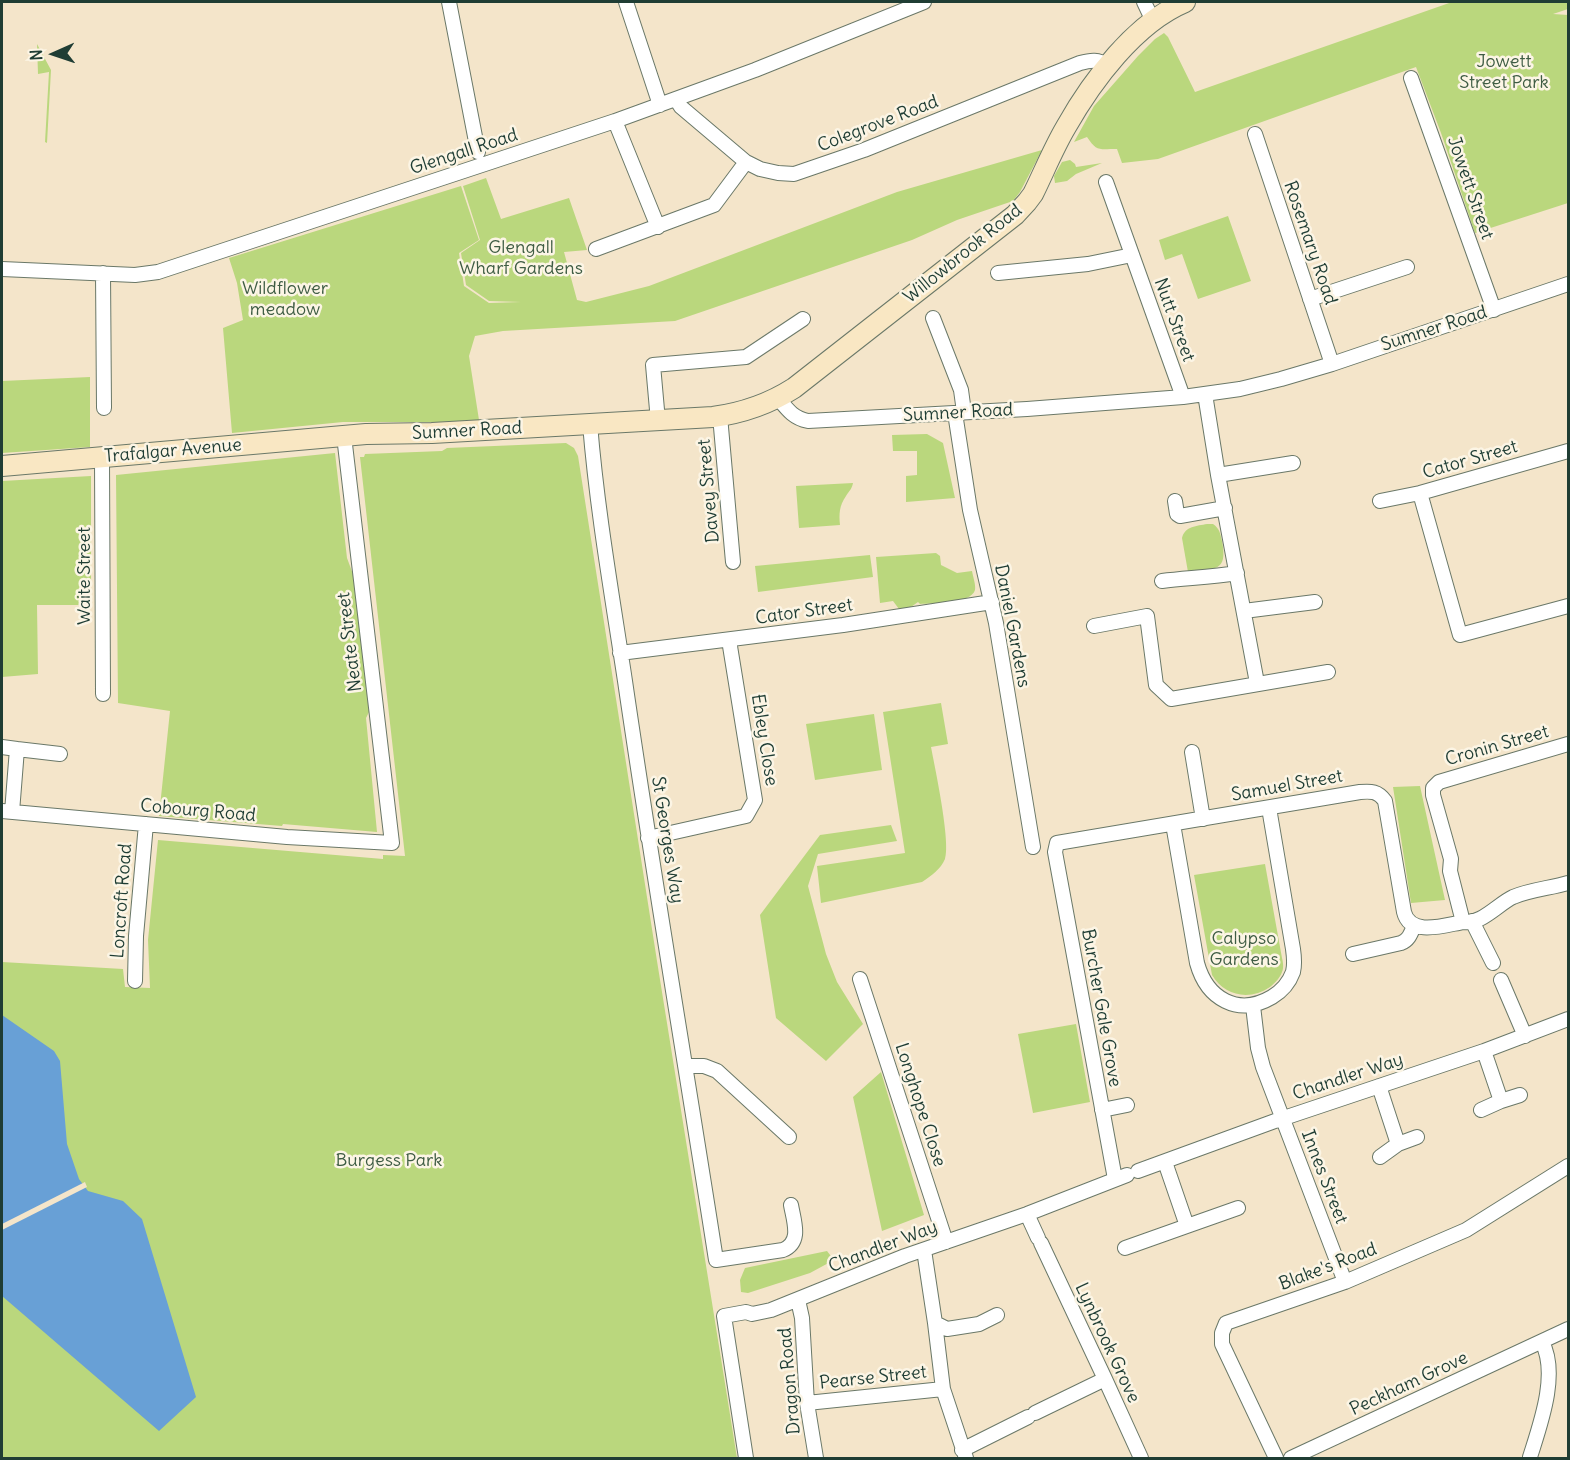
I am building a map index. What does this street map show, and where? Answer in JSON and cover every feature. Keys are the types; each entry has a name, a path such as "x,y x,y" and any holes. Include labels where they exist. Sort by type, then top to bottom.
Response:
{"main road":[{"name":"Willowbrook Road","path":"778,398 803,381 1003,224 1027,202 1066,127 1108,66 1129,40 1169,10 1185,2"},
{"name":"Sumner Road","path":"344,436 720,416 755,408 778,398"},
{"name":"Trafalgar Avenue","path":"2,466 344,436"}],"street":[{"path":"626,2 660,105"},
{"name":"Glengall Road","path":"2,269 135,275 159,272 615,121 755,70 924,2"},
{"path":"1144,2 1153,21"},
{"path":"450,8 478,152"},
{"name":"Colegrove Road","path":"676,99 681,107 746,162 760,169 794,174 864,150 1080,63 1095,60 1108,66"},
{"name":"Jowett Street","path":"1411,78 1494,310"},
{"path":"615,121 658,227"},
{"name":"Rosemary Road","path":"1255,134 1332,364"},
{"path":"596,249 714,205 746,162"},
{"name":"Nutt Street","path":"1106,182 1183,397"},
{"path":"998,273 1088,264 1132,255"},
{"path":"1310,299 1407,267"},
{"path":"103,273 104,408"},
{"name":"Sumner Road","path":"778,398 791,414 808,422 1016,410 1205,394 1265,383 1332,364 1569,284"},
{"name":"Daniel Gardens","path":"933,318 962,390 960,412 970,510 992,602 1033,847"},
{"path":"658,421 654,365 746,357 803,319"},
{"path":"1205,394 1257,683"},
{"name":"Davey Street","path":"720,416 733,562"},
{"name":"St Georges Way","path":"590,424 596,486 620,653 716,1260 790,1247 795,1240 791,1205"},
{"name":"Neate Street","path":"344,436 392,843"},
{"name":"Cator Street","path":"1380,501 1569,451"},
{"name":"Waite Street","path":"102,458 103,694"},
{"path":"1218,475 1293,463"},
{"path":"1420,492 1460,635 1569,606"},
{"path":"1175,501 1177,514 1180,516 1225,508"},
{"path":"1162,581 1237,573"},
{"name":"Cator Street","path":"620,653 729,640 992,602"},
{"path":"1244,611 1315,602"},
{"path":"1094,626 1147,616 1156,685 1171,699 1328,672"},
{"name":"Ebley Close","path":"648,838 746,816 755,800 729,640"},
{"name":"Cronin Street","path":"1468,921 1450,871 1451,859 1432,788 1439,782 1569,744"},
{"path":"2,747 60,754"},
{"path":"7,812 17,749"},
{"path":"1192,752 1203,819"},
{"name":"Samuel Street","path":"1057,843 1372,791 1385,801 1405,917 1414,926"},
{"path":"1173,824 1201,977 1209,988 1223,999 1241,1006 1253,1006 1282,990 1290,979 1294,965 1269,808"},
{"name":"Cobourg Road","path":"7,812 287,837 392,843"},
{"name":"Loncroft Road","path":"135,981 136,936 146,824"},
{"name":"Burcher Gale Grove","path":"1057,843 1054,852 1102,1110 1127,1175"},
{"path":"1353,954 1405,941 1414,926 1424,927 1468,921 1485,915 1517,895 1569,884"},
{"path":"1468,921 1493,963"},
{"name":"Longhope Close","path":"860,979 946,1242"},
{"path":"1501,980 1525,1036"},
{"name":"Innes Street","path":"1253,1006 1261,1059 1345,1282"},
{"name":"Chandler Way","path":"746,1458 725,1321 748,1320 752,1314 798,1300 905,1256 1027,1214 1282,1118 1484,1051 1569,1019"},
{"path":"1484,1051 1501,1101"},
{"path":"685,1066 704,1065 717,1071 789,1137"},
{"path":"1379,1086 1398,1144"},
{"path":"1481,1110 1520,1095"},
{"path":"1102,1110 1127,1106"},
{"path":"1380,1157 1398,1144 1418,1137"},
{"path":"1165,1162 1187,1226"},
{"name":"Blake's Road","path":"1276,1458 1222,1344 1222,1333 1226,1323 1345,1282 1466,1230 1567,1170"},
{"path":"1125,1248 1238,1208"},
{"name":"Lynbrook Grove","path":"1027,1214 1141,1458"},
{"path":"924,1250 943,1389 964,1454 1031,1415 1105,1379"},
{"name":"Dragon Road","path":"798,1300 802,1318 807,1403 816,1458"},
{"path":"935,1323 947,1329 979,1324 997,1315"},
{"name":"Peckham Grove","path":"1291,1458 1569,1329"},
{"path":"1530,1457 1545,1408 1548,1372 1546,1349 1542,1342"},
{"name":"Pearse Street","path":"807,1403 943,1389"}],"green space":[{"name":"Jowett Street Park","path":"1452,2 1568,2 1568,9 1553,14 1568,15 1568,203 1475,233 1416,67 1158,159 1122,163 1117,149 1099,149 1087,137 1074,142 1094,106 1138,56 1164,33 1195,92"},
{"path":"37,44 51,70 47,143 45,142 49,72 38,74"},
{"path":"1042,150 1013,201 957,220 912,240 675,321 503,331 475,336 469,356 479,420 343,422 232,433 223,328 243,320 237,283 229,258 461,186 479,240 459,253 464,286 489,303 521,302 489,301 466,285 461,253 480,240 463,186 486,178 501,219 569,198 587,250 564,252 577,300 586,302 649,286 897,192"},
{"path":"1070,160 1076,167 1102,163 1076,174 1067,181 1055,183 1054,176 1062,162"},
{"path":"1228,216 1251,281 1198,299 1182,254 1165,260 1159,240"},
{"path":"90,377 90,447 2,453 2,381"},
{"path":"927,434 943,443 955,498 906,502 906,476 917,475 917,451 893,451 892,435"},
{"name":"Burgess Park","path":"566,443 574,448 578,456 737,1458 2,1458 2,962 123,969 125,987 150,988 148,940 158,840 383,859 383,855 405,856 360,457 364,457 365,454 442,451 447,448"},
{"path":"335,453 347,558 354,577 369,712 366,718 377,832 159,816 170,711 118,703 116,475"},
{"path":"91,476 91,605 37,605 38,674 2,677 2,481"},
{"path":"853,483 841,507 840,525 799,528 796,486"},
{"path":"1213,524 1219,531 1223,559 1221,564 1212,569 1188,572 1182,538 1192,527"},
{"path":"936,553 940,556 941,565 957,573 972,571 975,590 972,595 951,602 920,604 918,602 911,607 899,609 893,601 880,603 876,557"},
{"path":"870,555 873,577 758,592 755,566"},
{"path":"941,703 948,744 931,747 946,837 943,863 922,882 821,903 817,866 905,853 883,712"},
{"path":"874,714 882,770 815,780 806,724"},
{"path":"1420,786 1445,900 1411,903 1393,787"},
{"path":"891,825 897,841 818,854 808,886 826,954 837,982 863,1024 826,1061 776,1018 760,915 820,835"},
{"name":"Calypso Gardens","path":"1265,864 1283,969 1279,978 1270,987 1254,994 1238,994 1223,988 1212,975 1194,875"},
{"path":"1076,1024 1090,1102 1033,1113 1018,1034"},
{"path":"881,1072 924,1215 882,1231 853,1097"},
{"path":"827,1251 834,1260 810,1273 748,1293 741,1292 740,1280 745,1268"}],"water":[{"path":"2,1015 54,1051 60,1061 67,1144 79,1179 88,1191 123,1201 142,1219 196,1397 159,1431 2,1296"}],"pier":[{"path":"85,1182 87,1187 2,1230 2,1224"}],"park label":[{"name":"Glengall Wharf Gardens","path":"521,258"},
{"name":"Wildflower meadow","path":"285,299"}]}
